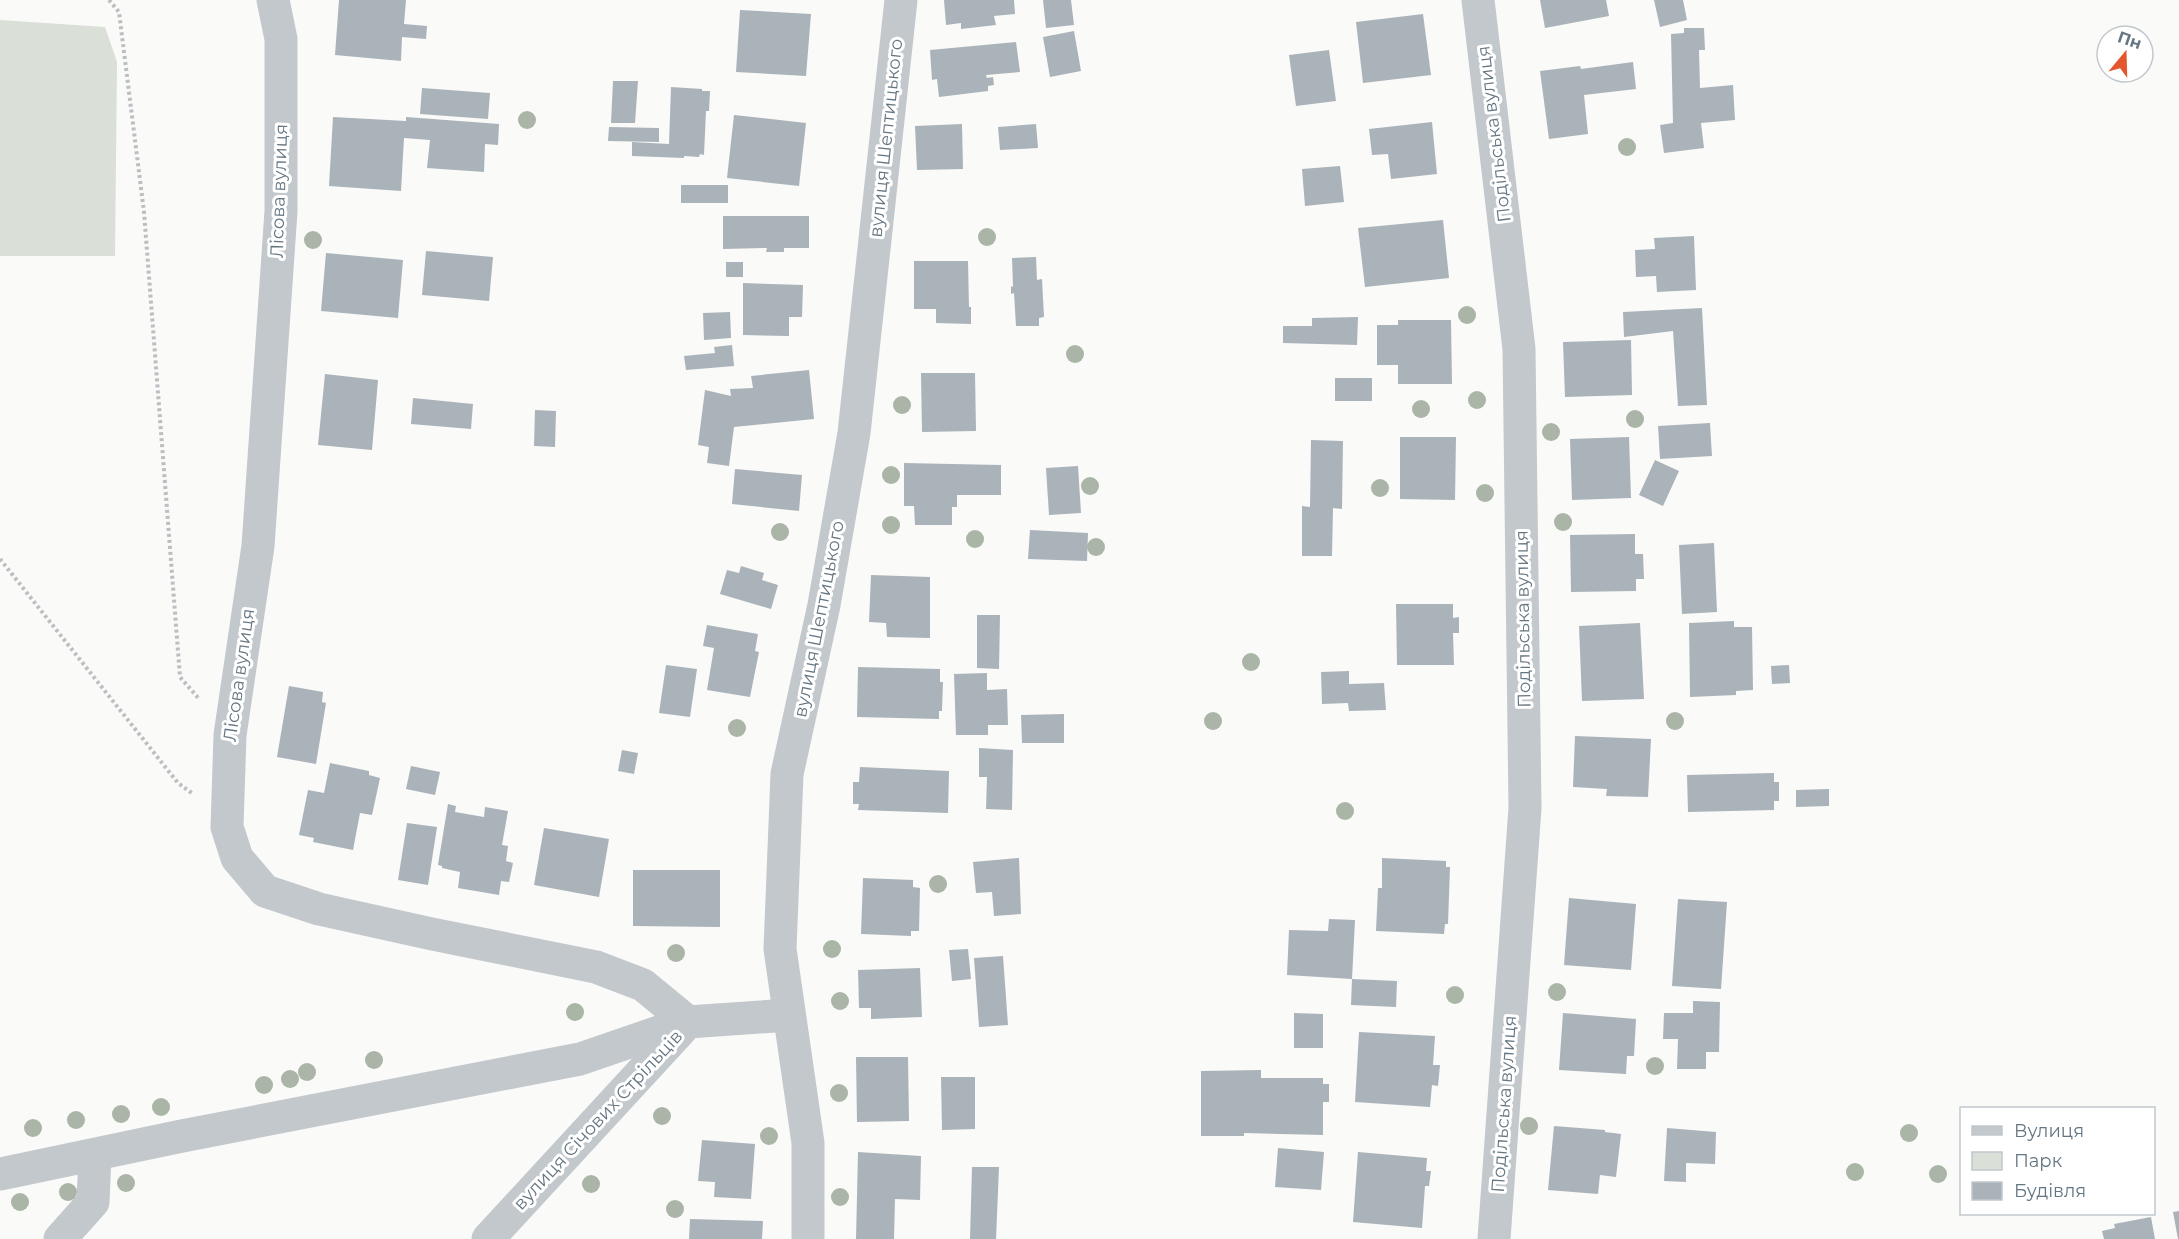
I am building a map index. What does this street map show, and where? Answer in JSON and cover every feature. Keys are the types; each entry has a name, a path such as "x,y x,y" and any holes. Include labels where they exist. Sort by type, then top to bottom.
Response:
{"street":[{"name":"Лісова вулиця","path":"273,0 281,39 280,211 258,546 230,735 226,827 237,858 265,891 319,909 596,967 644,985 688,1022"},
{"name":"вулиця Шептицького","path":"808,1239 808,1143 780,949 787,774 824,605 854,433 901,0"},
{"name":"Подільська вулиця","path":"1478,0 1519,349 1526,808 1494,1239"},
{"name":"вулиця Січових Стрільців","path":"488,1239 688,1022 789,1015"},
{"path":"0,1174 182,1136 580,1059 688,1022"},
{"path":"60,1239 93,1202 94,1155"}],"path":[{"path":"109,0 118,12 144,212 180,676 230,735"},
{"path":"0,559 178,783 227,819"}],"green space":[{"path":"0,20 105,27 117,62 115,256 0,256"}],"building":[{"path":"339,0 406,0 404,24 427,26 426,39 402,37 401,61 335,55"},
{"path":"944,0 1014,0 1015,14 994,16 996,25 961,29 961,23 946,25"},
{"path":"1043,0 1071,0 1074,25 1046,28"},
{"path":"1540,0 1606,0 1609,16 1545,28"},
{"path":"1654,0 1683,0 1687,20 1660,27"},
{"path":"740,10 811,14 806,76 736,72"},
{"path":"1423,14 1431,75 1363,83 1356,22"},
{"path":"1684,28 1704,28 1705,50 1699,50 1700,88 1733,85 1735,120 1701,123 1704,148 1664,153 1660,125 1673,123 1671,34 1684,33"},
{"path":"1074,31 1081,71 1050,77 1043,37"},
{"path":"1016,42 1020,72 986,75 987,78 993,77 994,85 988,86 988,91 939,97 937,79 932,80 930,50"},
{"path":"1329,50 1336,101 1296,106 1289,55"},
{"path":"1633,62 1636,89 1584,95 1588,134 1549,139 1540,71 1580,66 1581,69"},
{"path":"613,81 638,81 635,123 611,123"},
{"path":"671,87 710,91 709,111 706,111 704,155 684,156 684,158 632,156 632,142 669,144"},
{"path":"422,88 490,93 488,119 420,114"},
{"path":"734,115 806,123 799,186 727,178"},
{"path":"333,117 406,121 406,117 499,124 498,145 485,144 484,172 427,168 430,140 404,138 401,191 329,186"},
{"path":"1432,122 1437,174 1391,179 1388,154 1372,155 1369,129"},
{"path":"962,124 963,169 917,170 915,126"},
{"path":"1036,124 1038,148 1000,150 998,127"},
{"path":"609,127 659,128 659,142 608,141"},
{"path":"1340,166 1344,202 1305,206 1302,169"},
{"path":"681,185 728,185 728,203 681,203"},
{"path":"723,216 809,216 809,248 784,248 784,252 766,252 767,248 723,249"},
{"path":"1443,220 1449,278 1365,287 1358,228"},
{"path":"1694,236 1696,290 1657,292 1656,276 1636,277 1635,250 1655,249 1654,238"},
{"path":"426,251 493,257 489,301 422,295"},
{"path":"326,253 403,260 398,318 321,311"},
{"path":"1036,257 1037,280 1042,279 1044,317 1039,318 1039,326 1016,326 1014,293 1011,294 1011,286 1013,287 1012,258"},
{"path":"914,261 968,261 971,324 936,323 936,309 914,309"},
{"path":"726,262 743,262 743,277 726,277"},
{"path":"743,283 803,285 802,317 789,317 789,336 743,335"},
{"path":"1702,308 1707,405 1678,406 1673,331 1624,337 1623,312"},
{"path":"730,312 731,338 704,340 703,313"},
{"path":"1358,317 1357,345 1283,343 1283,326 1312,326 1312,318"},
{"path":"1398,320 1451,320 1452,384 1398,384 1398,365 1377,365 1377,325 1398,325"},
{"path":"1631,340 1632,395 1565,397 1563,342"},
{"path":"732,345 734,366 686,370 684,356 715,353 714,347"},
{"path":"809,370 814,419 734,427 729,466 707,463 709,447 698,445 705,390 731,396 730,389 753,388 751,376"},
{"path":"921,373 975,373 976,431 922,432"},
{"path":"325,374 378,380 372,450 318,445"},
{"path":"1335,378 1372,378 1372,401 1335,401"},
{"path":"413,398 473,404 471,429 411,424"},
{"path":"535,410 556,411 555,447 534,446"},
{"path":"1710,423 1712,456 1660,459 1658,426"},
{"path":"1400,437 1456,437 1455,500 1400,499"},
{"path":"1629,437 1631,498 1572,500 1570,439"},
{"path":"1311,440 1343,441 1342,509 1333,508 1332,556 1302,556 1302,506 1310,507"},
{"path":"1655,460 1679,471 1663,506 1639,495"},
{"path":"904,463 1001,465 1001,495 957,495 957,507 952,507 952,525 915,525 914,506 904,506"},
{"path":"1078,466 1081,513 1049,515 1046,468"},
{"path":"735,469 802,475 799,511 732,504"},
{"path":"1030,530 1088,533 1087,561 1028,559"},
{"path":"1635,534 1635,554 1643,554 1644,579 1636,579 1636,591 1571,592 1570,535"},
{"path":"1714,543 1717,612 1682,614 1679,545"},
{"path":"741,566 764,573 762,580 778,585 771,609 720,594 727,570 739,573"},
{"path":"871,575 930,577 930,638 887,637 886,623 869,622"},
{"path":"1396,604 1453,604 1453,618 1459,617 1459,633 1453,633 1454,665 1397,665"},
{"path":"977,615 1000,615 999,669 977,668"},
{"path":"1734,621 1734,627 1752,627 1753,690 1736,691 1736,695 1690,697 1689,623"},
{"path":"1640,623 1644,699 1582,701 1579,626"},
{"path":"707,625 758,634 755,651 759,652 750,697 707,690 714,648 703,646"},
{"path":"666,665 697,669 690,717 659,713"},
{"path":"1789,665 1790,683 1772,684 1771,666"},
{"path":"858,667 940,669 940,682 943,682 942,711 939,711 939,719 857,717"},
{"path":"1349,671 1349,684 1384,683 1386,710 1349,711 1348,703 1322,704 1321,672"},
{"path":"987,673 987,690 1007,689 1008,725 988,725 988,735 956,735 954,674"},
{"path":"289,686 323,692 322,702 326,703 316,764 277,757"},
{"path":"1064,714 1064,743 1022,743 1021,715"},
{"path":"1575,736 1651,739 1648,797 1606,796 1607,789 1573,787"},
{"path":"979,748 1013,750 1012,810 986,809 987,777 979,777"},
{"path":"622,750 638,753 634,774 618,771"},
{"path":"330,763 369,771 369,775 380,778 372,815 360,813 353,850 313,842 314,838 299,835 308,790 324,793"},
{"path":"411,766 440,772 435,795 406,789"},
{"path":"860,767 949,771 948,813 858,810 859,804 853,804 853,782 859,782"},
{"path":"1774,773 1774,782 1779,782 1779,801 1774,801 1774,810 1688,812 1687,775"},
{"path":"1829,789 1829,806 1796,807 1796,790"},
{"path":"448,804 456,806 455,812 484,817 485,807 508,811 502,845 508,846 506,861 513,863 509,882 501,881 499,895 458,888 460,872 438,865"},
{"path":"407,823 437,827 428,885 398,880"},
{"path":"544,828 609,839 599,897 534,885"},
{"path":"1019,858 1021,914 994,916 992,892 976,893 973,862"},
{"path":"1382,858 1446,861 1446,867 1450,867 1448,924 1445,924 1444,934 1376,931 1378,888 1382,888"},
{"path":"633,870 720,870 720,927 633,926"},
{"path":"863,878 913,880 913,887 920,888 919,931 911,931 911,936 861,934"},
{"path":"1569,898 1636,904 1631,970 1564,965"},
{"path":"1678,899 1727,902 1721,989 1672,986"},
{"path":"1329,919 1355,920 1352,979 1287,975 1289,930 1328,931"},
{"path":"968,949 971,979 952,981 949,950"},
{"path":"1003,956 1008,1025 979,1027 974,958"},
{"path":"920,968 922,1017 871,1019 871,1008 859,1008 858,970"},
{"path":"1352,979 1397,981 1396,1007 1351,1005"},
{"path":"1693,1001 1720,1002 1719,1052 1706,1052 1706,1069 1677,1069 1678,1039 1663,1039 1664,1013 1693,1013"},
{"path":"1294,1013 1323,1014 1323,1048 1294,1048"},
{"path":"1563,1013 1636,1019 1634,1056 1627,1056 1626,1074 1559,1070"},
{"path":"1359,1032 1435,1036 1433,1065 1440,1065 1438,1086 1432,1085 1430,1107 1355,1102"},
{"path":"856,1057 908,1057 909,1121 857,1122"},
{"path":"1261,1070 1261,1078 1323,1078 1323,1084 1329,1084 1329,1102 1323,1102 1323,1135 1244,1133 1244,1136 1201,1136 1201,1071"},
{"path":"941,1077 975,1077 975,1129 942,1130"},
{"path":"1554,1126 1605,1130 1605,1132 1621,1134 1616,1177 1600,1175 1598,1194 1548,1190"},
{"path":"1667,1128 1716,1132 1715,1164 1686,1163 1686,1182 1664,1181"},
{"path":"702,1140 755,1144 751,1199 714,1197 715,1182 698,1181"},
{"path":"1278,1148 1324,1152 1321,1190 1275,1187"},
{"path":"858,1152 921,1156 920,1200 895,1199 894,1239 856,1239"},
{"path":"1358,1152 1427,1158 1426,1171 1431,1171 1429,1186 1425,1186 1422,1228 1353,1222"},
{"path":"972,1167 999,1167 996,1239 970,1239"},
{"path":"2179,1211 2179,1239 2178,1239 2173,1212"},
{"path":"2151,1217 2155,1239 2104,1239 2102,1231 2115,1228 2114,1224"},
{"path":"690,1219 763,1221 762,1239 689,1239"}]}
